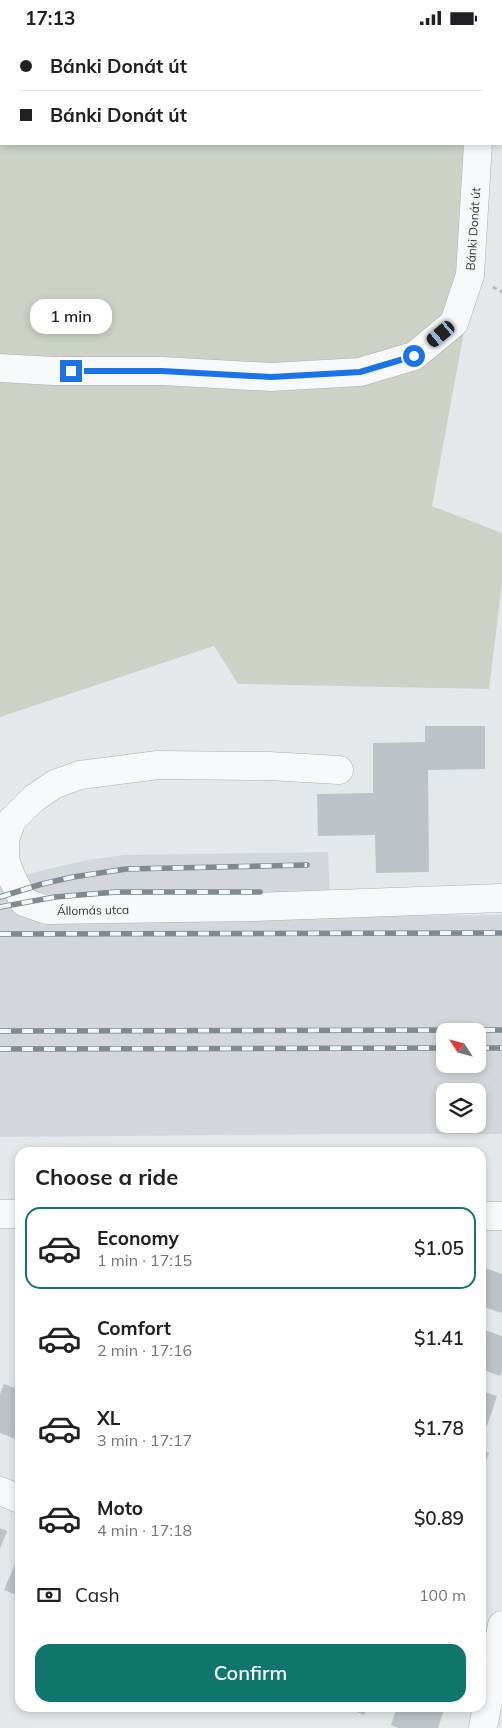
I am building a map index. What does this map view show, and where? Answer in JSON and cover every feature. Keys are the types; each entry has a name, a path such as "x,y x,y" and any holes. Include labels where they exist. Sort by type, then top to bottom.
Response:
{"street":[{"name":"Bánki Donát út","path":"0,368 53,371 162,371 271,377 360,372 414,356 454,323 470,275 478,145"},
{"name":"Állomás utca","path":"339,770 269,766 158,765 80,775 55,784 33,799 12,820 5,839 6,860 12,878 24,902 47,910 253,907 502,898"},
{"path":"0,1214 15,1214"},
{"path":"486,1216 502,1216"},
{"path":"0,1491 15,1497"},
{"path":"486,1681 502,1625"},
{"path":"483,1728 484,1712"}],"shaded area":[{"path":"0,145 478,145 467,315 432,506 502,533 502,584 489,689 238,684 214,646 0,717"},
{"path":"328,852 331,916 502,915 502,1134 0,1137 0,883 28,874 87,860 124,855"}],"building":[{"path":"425,726 485,726 485,769 428,770 429,872 376,873 375,835 318,836 317,794 373,793 373,743 425,742"},
{"path":"486,1268 502,1274 502,1313 486,1308"},
{"path":"486,1331 502,1336 502,1371 500,1376 486,1371"},
{"path":"4,1384 15,1388 15,1439 0,1433 0,1394"},
{"path":"486,1393 497,1396 486,1426"},
{"path":"0,1528 7,1531 0,1549"},
{"path":"15,1564 15,1594 4,1590"},
{"path":"395,1712 443,1712 438,1728 399,1728 391,1725"}],"railway":[{"path":"0,897 73,877 126,869 307,865"},
{"path":"0,907 55,897 116,892 260,892"},
{"path":"0,934 502,933"},
{"path":"0,1031 502,1030"},
{"path":"0,1049 436,1048"},
{"path":"486,1048 502,1048"}],"route":[{"path":"71,371 162,371 271,377 360,372 414,356"}]}
